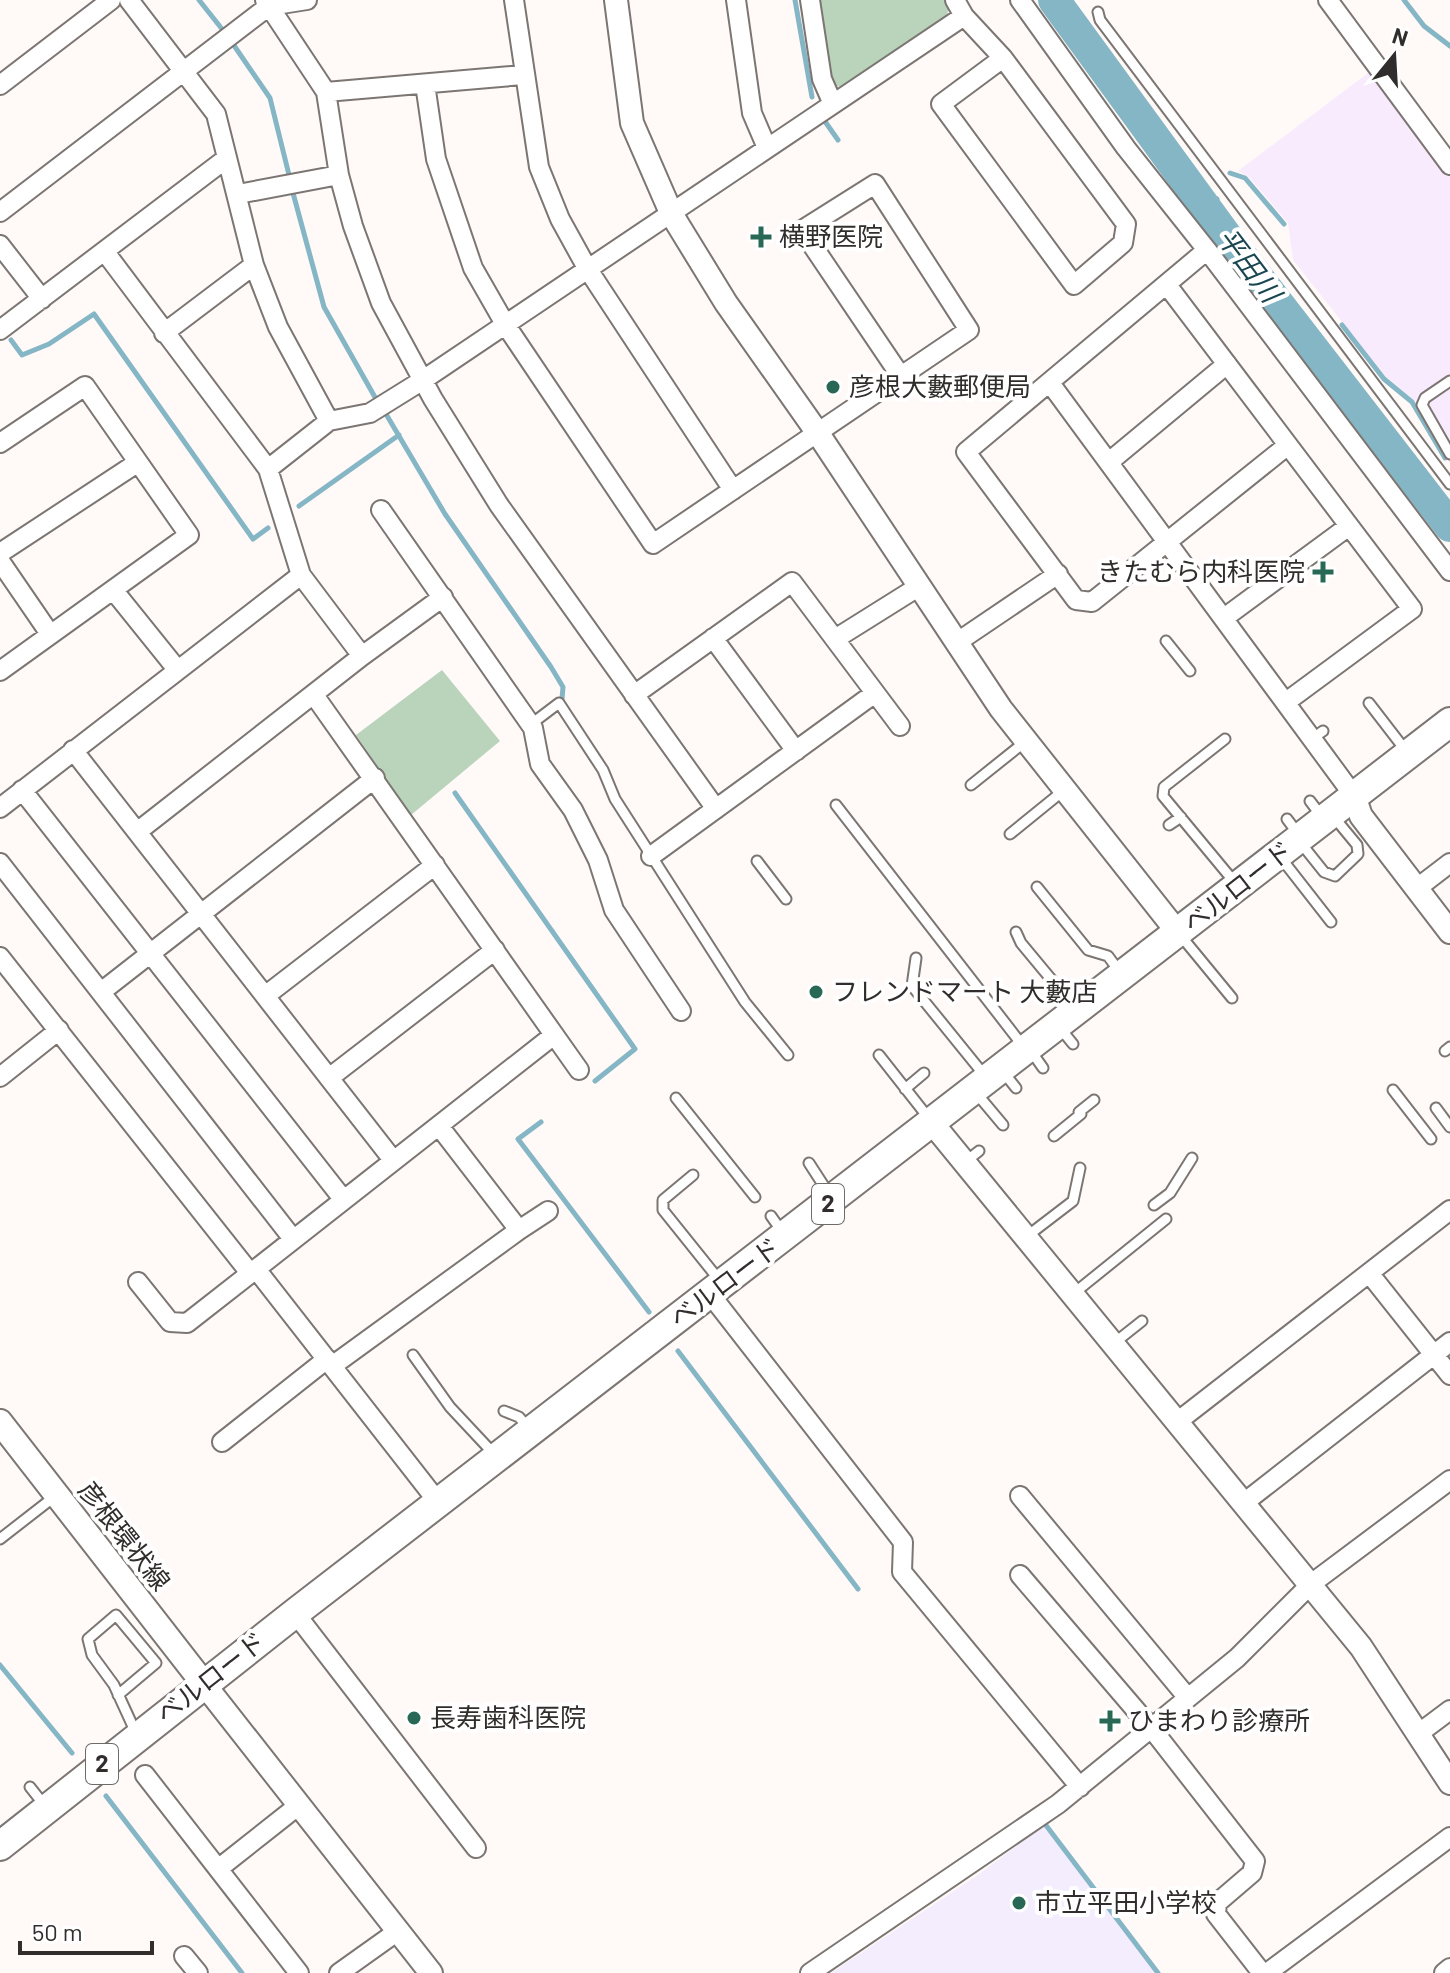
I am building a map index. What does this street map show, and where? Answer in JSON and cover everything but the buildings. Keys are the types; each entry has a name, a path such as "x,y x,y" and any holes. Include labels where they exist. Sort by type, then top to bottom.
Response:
{"main road":[{"name":"ベルロード","path":"0,1846 38,1798 130,1728 204,1684 716,1290 778,1227 833,1200 933,1124 1033,1056 1070,1027 1123,977 1238,887 1321,812 1354,796 1450,722"},
{"name":"彦根環状線","path":"0,1422 204,1684"}],"street":[{"path":"0,85 111,0"},
{"path":"129,0 216,114 254,265 278,327 329,421"},
{"path":"0,212 267,3 307,0"},
{"path":"514,0 539,167 560,219 587,268 733,490"},
{"path":"616,0 632,123 672,215 726,303 817,432 956,643 1063,791 1179,934"},
{"path":"736,0 752,113 767,148"},
{"path":"810,0 822,79 832,102"},
{"path":"1020,0 1126,148 1450,571"},
{"path":"1328,0 1450,165"},
{"path":"267,3 326,92 339,175 381,303 423,380 499,505 716,809"},
{"path":"268,469 329,421 370,413 672,215 960,8 1003,58 1126,224 1123,243 1074,285 941,104 1003,58"},
{"path":"326,92 523,75"},
{"path":"425,84 436,159 473,268 505,324 653,544 969,330 875,184 802,230 900,375"},
{"path":"0,330 227,158"},
{"path":"238,194 339,175"},
{"path":"0,245 42,299"},
{"path":"1207,250 966,452 1076,600 1092,602 1288,445"},
{"path":"105,252 268,469 301,575 362,656"},
{"path":"164,333 254,265"},
{"path":"1167,285 1412,609 1286,702"},
{"path":"1109,462 1227,364"},
{"path":"1050,383 1167,541 1233,637 1286,702 1318,734 1354,796 1361,816 1450,932"},
{"path":"0,443 85,386 189,535 0,671"},
{"path":"0,553 137,463"},
{"path":"381,510 530,725 540,764 573,810 598,860 614,910 682,1010"},
{"path":"1214,610 1349,526"},
{"path":"0,561 50,634"},
{"path":"956,643 1058,574"},
{"path":"0,808 176,668 301,575"},
{"path":"634,695 792,582 900,726"},
{"path":"835,639 918,587"},
{"path":"114,591 176,668"},
{"path":"137,832 362,656 443,597"},
{"path":"713,638 796,751"},
{"path":"651,856 875,693"},
{"path":"314,695 579,1070"},
{"path":"73,750 393,1160"},
{"path":"101,992 375,778"},
{"path":"22,790 343,1199"},
{"path":"0,863 293,1239"},
{"path":"1416,889 1450,863"},
{"path":"265,996 435,865"},
{"path":"329,1078 495,950"},
{"path":"0,957 330,1362 438,1502"},
{"path":"0,1077 59,1030"},
{"path":"138,1282 170,1322 187,1323 554,1035"},
{"path":"933,1124 972,1157 1026,1237 1361,1647 1450,1783"},
{"path":"439,1126 519,1230"},
{"path":"1177,1422 1450,1210"},
{"path":"222,1442 330,1362 449,1287 519,1230 548,1211"},
{"path":"1369,1273 1450,1375"},
{"path":"716,1290 903,1542 902,1572 1080,1787"},
{"path":"1245,1502 1450,1342"},
{"path":"810,1973 1080,1787 1237,1658 1311,1584 1450,1480"},
{"path":"1020,1496 1188,1698"},
{"path":"1020,1575 1152,1729 1255,1861 1252,1873 1217,1903 1216,1914 1264,1973 1450,1837"},
{"path":"295,1613 476,1848"},
{"path":"204,1684 431,1973"},
{"path":"1418,1734 1450,1710"},
{"path":"145,1775 299,1973"},
{"path":"218,1869 299,1805"},
{"path":"339,1973 398,1931"},
{"path":"184,1956 198,1973"},
{"path":"1444,1973 1450,1968"}],"lane":[{"path":"1098,12 1100,20 1450,484"},
{"path":"1450,381 1425,398 1422,405 1450,454"},
{"path":"1166,641 1190,671"},
{"path":"530,725 559,703 603,770 615,799 745,1002 788,1055"},
{"path":"1369,703 1408,754"},
{"path":"1225,739 1164,787 1163,796 1238,887"},
{"path":"971,785 1026,741"},
{"path":"1010,834 1063,791"},
{"path":"836,805 1033,1056"},
{"path":"1291,838 1324,872 1335,876 1353,862 1358,854 1357,845 1321,812"},
{"path":"1169,825 1181,817"},
{"path":"1291,838 1331,922"},
{"path":"757,861 786,899"},
{"path":"1037,887 1088,950 1108,956 1123,977"},
{"path":"1016,932 1070,1027"},
{"path":"1179,934 1232,998"},
{"path":"916,958 912,986 995,1082 1003,1125"},
{"path":"879,1055 933,1124"},
{"path":"905,1089 924,1073"},
{"path":"1393,1090 1431,1139"},
{"path":"676,1098 755,1197"},
{"path":"1054,1136 1094,1100"},
{"path":"1436,1108 1450,1127"},
{"path":"1154,1205 1170,1193 1192,1158"},
{"path":"809,1163 833,1200"},
{"path":"1026,1237 1073,1201 1080,1168"},
{"path":"693,1175 663,1200 663,1210 716,1290"},
{"path":"1073,1294 1166,1219"},
{"path":"1113,1344 1142,1321"},
{"path":"413,1355 450,1407 497,1457"},
{"path":"504,1411 519,1417 531,1431"},
{"path":"0,1539 57,1495"},
{"path":"118,1695 156,1663 116,1615 88,1639 92,1655 118,1695 130,1728"}],"shaded area":[{"path":"1372,70 1450,175 1450,464 1415,401 1385,376 1293,260 1288,223 1249,177 1238,171"},
{"name":"市立平田小学校","path":"1043,1826 1159,1973 831,1973 978,1875"}],"green space":[{"path":"819,0 945,0 949,5 947,16 841,87 831,85"},
{"path":"442,670 500,741 411,815 356,735"}],"water":[{"path":"1042,0 1067,0 1128,83 1132,122 1062,33"}],"waterway":[{"path":"199,0 222,29"},
{"path":"795,0 812,97"},
{"name":"平田川","path":"1054,0 1229,240 1450,526"},
{"path":"1404,0 1424,26 1450,46"},
{"path":"233,44 270,98 289,175"},
{"path":"824,120 838,140"},
{"path":"1230,173 1245,178 1284,224"},
{"path":"293,193 324,307 376,399"},
{"path":"1206,208 1217,199"},
{"path":"11,340 22,355 49,344 94,314 253,539 268,528"},
{"path":"1342,325 1384,379 1412,402 1445,458"},
{"path":"386,414 445,514 551,667 563,687 562,699"},
{"path":"299,506 399,435"},
{"path":"455,793 635,1049 595,1081"},
{"path":"541,1122 518,1139 649,1312"},
{"path":"678,1351 858,1589"},
{"path":"0,1665 72,1753"},
{"path":"106,1796 242,1973"},
{"path":"1045,1824 1158,1973"}],"place":[{"name":"横野医院","path":"761,237"},
{"name":"彦根大藪郵便局","path":"833,387"},
{"name":"きたむら内科医院","path":"1323,572"},
{"name":"フレンドマート 大藪店","path":"816,992"},
{"name":"長寿歯科医院","path":"414,1718"},
{"name":"ひまわり診療所","path":"1110,1721"},
{"name":"市立平田小学校","path":"1019,1903"}]}
